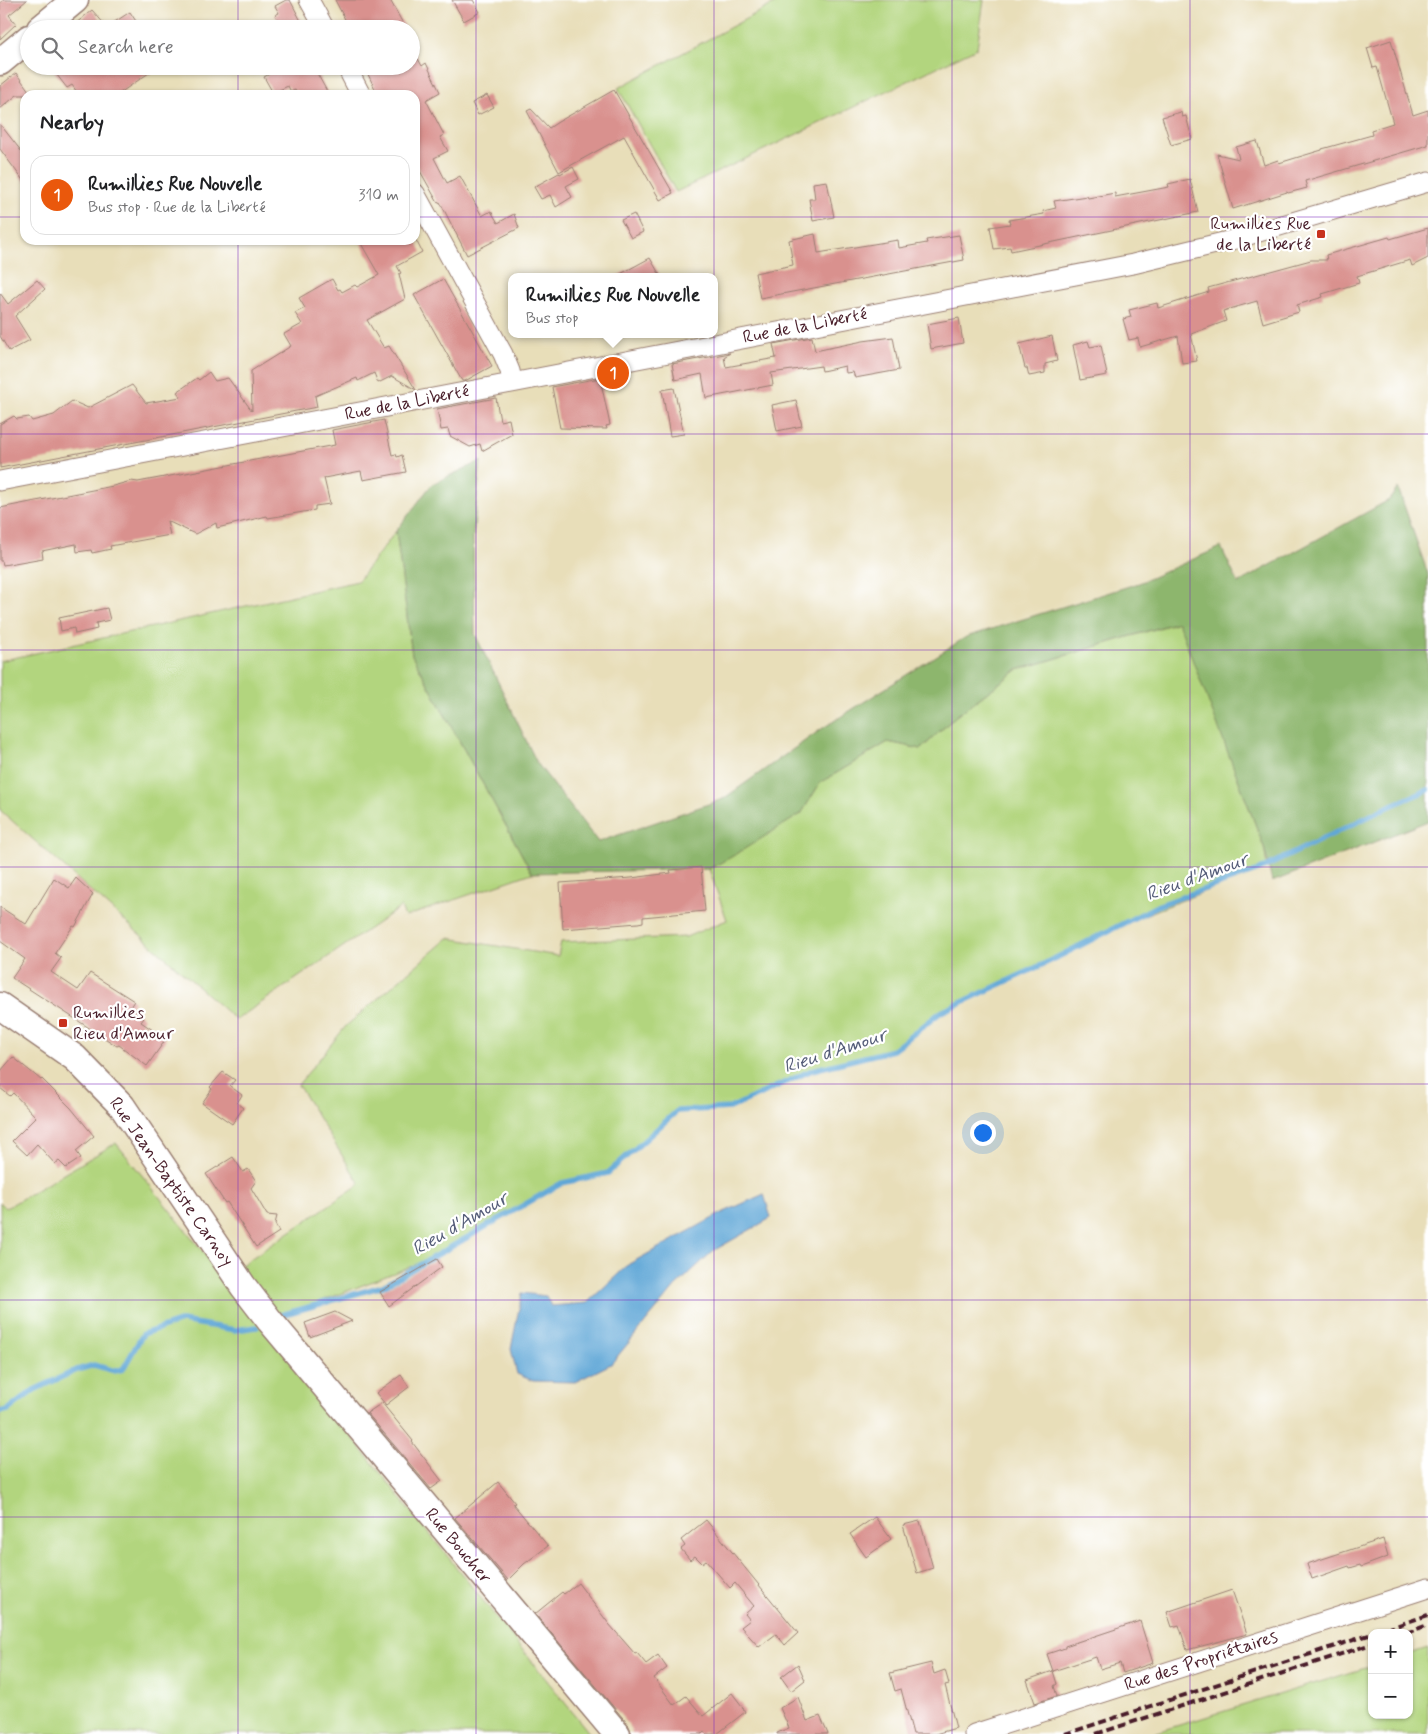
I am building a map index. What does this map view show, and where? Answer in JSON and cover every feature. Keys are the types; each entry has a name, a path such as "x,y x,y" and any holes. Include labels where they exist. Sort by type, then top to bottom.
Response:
{"street":[{"path":"51,20 75,0"},
{"path":"310,0 320,20"},
{"path":"0,62 20,45"},
{"path":"351,75 358,90"},
{"name":"Rue de la Liberté","path":"0,481 1162,258 1232,240 1428,182"},
{"path":"420,202 503,354 512,382"},
{"name":"Rue Jean-Baptiste Carnoy","path":"0,1006 75,1058 122,1106 243,1286 300,1358"},
{"name":"Rue Boucher","path":"300,1358 617,1734"},
{"name":"Rue des Propriétaires","path":"974,1734 1428,1588"}],"green space":[{"path":"781,0 984,0 977,48 676,192 618,88"},
{"path":"481,461 473,537 475,634 537,763 598,842 723,799 823,728 966,637 1139,583 1221,547 1238,583 1389,500 1398,488 1428,574 1428,821 1272,882 1264,847 1178,622 1017,670 956,716 921,749 888,742 820,783 801,814 709,869 532,873 412,655 396,531 432,484"},
{"path":"396,531 412,655 532,873 405,917 401,907 236,1020 0,810 0,661 358,581"},
{"path":"1179,622 1264,847 1267,867 1124,923 941,1012 893,1050 806,1073 730,1108 677,1111 608,1173 562,1183 430,1259 270,1321 237,1268 360,1184 298,1085 346,1026 448,938 558,956 561,942 686,937 727,920 709,869 801,814 820,783 888,742 921,749 956,716 1017,670"},
{"path":"116,1143 590,1734 0,1734 0,1202 6,1208"},
{"path":"1428,1648 1428,1734 1150,1734 1368,1667 1368,1719 1413,1719 1413,1653"}],"water":[{"path":"764,1194 771,1218 713,1251 675,1287 611,1364 575,1382 533,1381 517,1374 511,1349 522,1293 546,1296 551,1306 587,1303 629,1264 724,1212"}],"building":[{"path":"4,0 27,0 9,15 16,24 0,39 0,3"},
{"path":"290,0 300,20 278,20 275,15 279,13 275,6"},
{"path":"335,0 390,0 401,20 345,20"},
{"path":"452,0 473,0 480,12 464,21"},
{"path":"92,10 101,20 80,20"},
{"path":"130,12 135,20 118,20"},
{"path":"1391,40 1413,115 1428,110 1428,145 1305,181 1307,188 1287,192 1233,209 1217,154 1239,159 1236,147 1257,141 1264,165 1278,160 1279,163 1372,135 1371,130 1393,123 1377,67 1373,68 1367,48"},
{"path":"420,62 422,66 426,63 440,92 426,100 444,135 440,137 448,151 434,158 447,183 460,176 482,216 491,211 498,223 514,214 519,228 467,255 440,202 438,203 420,171 420,90 376,90 368,75 420,75"},
{"path":"16,73 28,90 20,90 20,95 17,95 0,109 0,86"},
{"path":"57,75 146,75 124,90 76,90 72,85 67,88"},
{"path":"268,75 318,75 326,90 290,90 288,86 279,90 271,90 264,77"},
{"path":"614,90 673,193 660,200 624,136 559,172 527,111 531,109 549,128"},
{"path":"487,95 494,107 478,115 472,103"},
{"path":"1181,112 1182,117 1186,116 1192,139 1171,145 1162,117"},
{"path":"0,124 20,150 20,176 0,149"},
{"path":"573,167 579,179 566,186 572,197 556,207 550,195 541,199 534,187"},
{"path":"1190,179 1198,212 1011,251 1010,247 994,249 990,227 1010,224 1009,220 1044,214 1043,211 1056,208 1054,201 1115,193 1115,197 1169,187 1168,184"},
{"path":"827,181 834,217 813,221 809,199 815,199 813,183"},
{"path":"634,214 643,232 631,238 621,220"},
{"path":"1428,228 1428,258 1412,266 1410,260 1357,276 1359,283 1322,294 1323,297 1297,305 1299,312 1263,323 1257,301 1223,311 1226,321 1191,334 1197,361 1182,363 1178,336 1140,347 1138,338 1129,340 1123,319 1131,317 1129,310 1157,303 1158,308 1209,292 1208,288 1311,260 1327,260 1326,255"},
{"path":"815,234 818,253 898,240 899,248 927,243 926,240 959,235 964,260 760,298 755,273 793,265 789,240"},
{"path":"362,245 418,245 422,252 397,266 401,273 399,274 405,299 367,320 384,348 389,346 416,390 392,376 378,383 374,373 358,381 357,378 315,396 317,407 0,468 0,424 14,416 17,419 29,417 32,421 54,415 72,401 88,408 132,385 146,403 181,397 177,392 209,372 215,381 228,378 252,411 251,371 291,346 284,334 302,324 295,313 305,308 299,298 332,279 338,290 340,289 342,292 355,285 357,287 379,275"},
{"path":"650,258 659,273 622,273"},
{"path":"443,279 492,366 465,381 462,381 414,295"},
{"path":"37,280 45,289 15,316 30,340 9,351 0,336 0,293 8,304"},
{"path":"959,318 963,343 931,349 927,324"},
{"path":"1052,336 1057,361 1045,364 1045,373 1029,376 1019,344"},
{"path":"812,337 815,351 893,337 899,370 855,378 853,372 846,373 845,366 822,371 821,366 771,373 773,385 706,398 702,374 675,380 672,364 730,353 724,357 726,367 776,358 773,344"},
{"path":"1088,341 1090,347 1101,345 1107,375 1080,380 1073,345"},
{"path":"600,378 610,425 606,426 607,429 560,428 552,387"},
{"path":"674,388 684,434 670,436 662,390"},
{"path":"496,398 500,421 509,419 512,434 482,451 480,444 470,447 450,436 448,429 441,430 437,409"},
{"path":"796,400 802,426 777,431 772,405"},
{"path":"384,420 392,455 396,454 397,457 402,455 406,472 363,480 361,471 324,478 330,504 315,506 315,510 268,518 267,516 217,528 216,523 195,534 167,521 170,535 110,546 111,549 92,553 91,550 77,552 76,544 42,551 43,558 3,565 2,561 0,561 0,508 131,481 138,482 335,445 332,430"},
{"path":"107,608 110,620 96,623 97,629 75,634 74,628 61,631 59,618"},
{"path":"701,867 705,911 643,917 643,922 638,923 563,929 560,883 631,878 671,873 670,870"},
{"path":"54,878 69,888 76,878 93,894 75,927 73,926 55,953 61,958 51,972 78,990 90,973 134,1001 130,1007 144,1018 141,1022 166,1039 147,1066 119,1045 117,1046 12,978 25,959 0,941 0,907 26,924"},
{"path":"13,1057 42,1079 71,1108 94,1136 76,1151 81,1158 66,1168 59,1161 55,1164 37,1144 27,1155 12,1141 36,1117 13,1093 10,1096 0,1088 0,1072"},
{"path":"223,1072 235,1080 230,1086 242,1095 237,1103 243,1108 232,1124 202,1103 212,1089 210,1087"},
{"path":"233,1157 243,1172 248,1169 256,1181 251,1188 267,1215 277,1216 275,1224 279,1232 256,1247 227,1202 225,1203 206,1174"},
{"path":"437,1259 442,1267 389,1306 380,1292"},
{"path":"335,1312 352,1321 310,1337 305,1323"},
{"path":"401,1375 409,1387 386,1405 376,1393"},
{"path":"382,1403 442,1481 431,1489 367,1413"},
{"path":"498,1482 515,1503 513,1504 548,1546 524,1564 508,1580 455,1518"},
{"path":"875,1517 891,1539 866,1557 850,1534"},
{"path":"706,1520 798,1633 785,1645 776,1634 759,1647 741,1627 750,1620 745,1614 754,1606 735,1583 730,1588 706,1560 702,1563 695,1556 690,1560 681,1549 685,1546 681,1540"},
{"path":"920,1521 933,1568 917,1573 903,1525"},
{"path":"1383,1539 1388,1557 1361,1567 1360,1565 1350,1568 1349,1566 1312,1579 1307,1564"},
{"path":"578,1583 609,1624 646,1664 658,1655 667,1668 654,1678 674,1705 686,1696 703,1716 732,1693 745,1712 717,1734 707,1734 704,1732 702,1734 632,1734 628,1724 535,1614 562,1592 564,1594"},
{"path":"1232,1590 1247,1634 1187,1650 1179,1625 1172,1627 1167,1612"},
{"path":"1140,1621 1153,1663 1123,1673 1120,1663 1100,1669 1096,1657 1053,1671 1047,1654 1065,1648 1065,1646"},
{"path":"931,1663 934,1674 945,1670 949,1684 945,1685 956,1728 935,1734 913,1734 901,1689 895,1691 890,1673"},
{"path":"798,1664 805,1680 791,1691 781,1677"},
{"path":"1053,1671 1057,1684 1054,1686 1057,1696 1035,1703 1027,1680"},
{"path":"798,1697 807,1721 820,1716 828,1734 777,1734 789,1728 780,1708"}],"waterway":[{"name":"Rieu d'Amour","path":"281,1315 383,1286 562,1183 608,1173 677,1111 730,1108 812,1070 893,1050 941,1012 1050,961 1159,905 1259,870 1390,806 1428,790"},
{"name":"Rieu d'Amour","path":"0,1412 8,1410 34,1390 77,1370 94,1365 115,1371 123,1369 143,1334 182,1321 235,1330 257,1327"}],"railway":[{"path":"1387,1629 1428,1615"},
{"path":"1413,1630 1428,1625"},
{"path":"1065,1734 1368,1635"},
{"path":"1096,1734 1368,1645"}],"place":[{"name":"Rumillies Rue de la Liberté","path":"1321,234"},
{"name":"Rumillies Rue Nouvelle","path":"613,373"},
{"name":"Rumillies Rieu d'Amour","path":"63,1023"}]}
